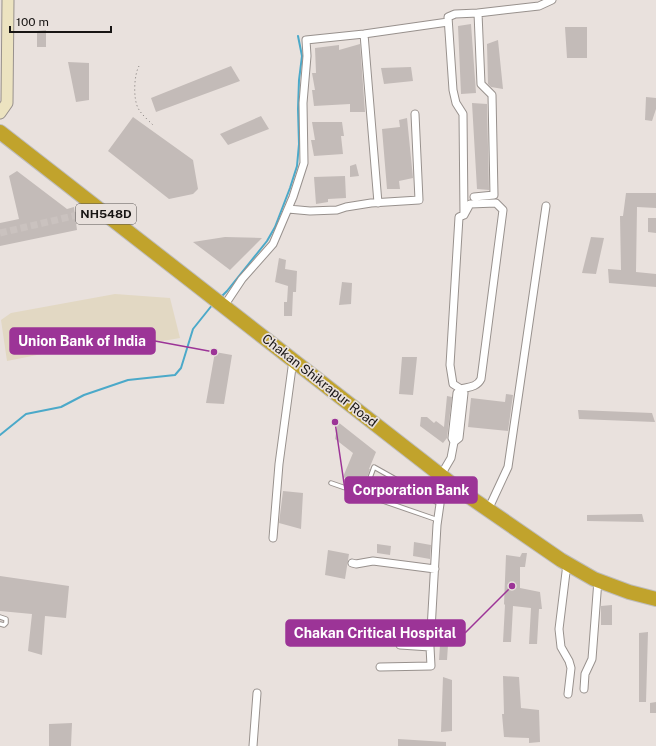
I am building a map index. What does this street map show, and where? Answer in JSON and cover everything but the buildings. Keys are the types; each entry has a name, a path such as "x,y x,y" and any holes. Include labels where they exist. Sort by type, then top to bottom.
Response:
{"highway":[{"name":"Chakan Shikrapur Road","path":"0,132 488,510 567,564 598,580 629,592 656,599"}],"main road":[{"path":"0,113 7,103 8,0"}],"street":[{"path":"464,215 463,114 456,103 453,90 448,16 455,14 539,6 552,0"},
{"path":"474,197 494,195 492,95 480,84 478,13"},
{"path":"219,302 242,279 272,244 288,209 304,163 303,103 307,56 306,40 364,34 448,22"},
{"path":"364,34 378,203"},
{"path":"288,209 310,211 336,210 346,207 378,203 418,200 415,114"},
{"path":"380,667 430,666 441,475 451,458 454,442 452,438 457,393 461,389 472,387 479,383 481,379 503,210 496,203 470,204 464,215 459,217 450,365 454,384 461,389"},
{"path":"488,510 508,467 546,206"},
{"path":"273,538 278,464 293,360"},
{"path":"352,563 356,564 373,561 435,569"},
{"path":"567,564 559,629 561,647 569,661 571,668 568,694"},
{"path":"584,689 585,674 592,659 598,580"},
{"path":"400,645 430,647"},
{"path":"253,746 257,693"}],"lane":[{"path":"364,494 374,467 440,504"},
{"path":"331,483 438,520"},
{"path":"0,617 6,619 6,623 4,625 0,624"}],"path":[{"path":"139,66 136,71 134,91 138,108 153,125"}],"shaded area":[{"path":"115,294 170,298 180,338 110,350 102,342 7,361 1,320 11,313"}],"waterway":[{"path":"221,297 267,241 275,227 297,166 299,144 299,80 302,56 298,36"},
{"path":"0,435 26,414 61,407 84,395 128,380 175,375 181,368 193,329 213,304"}],"tunnel":[{"path":"0,233 99,210"}],"place":[{"name":"Union Bank of India","path":"214,352"},
{"name":"Corporation Bank","path":"335,422"},
{"name":"Chakan Critical Hospital","path":"512,586"}]}
